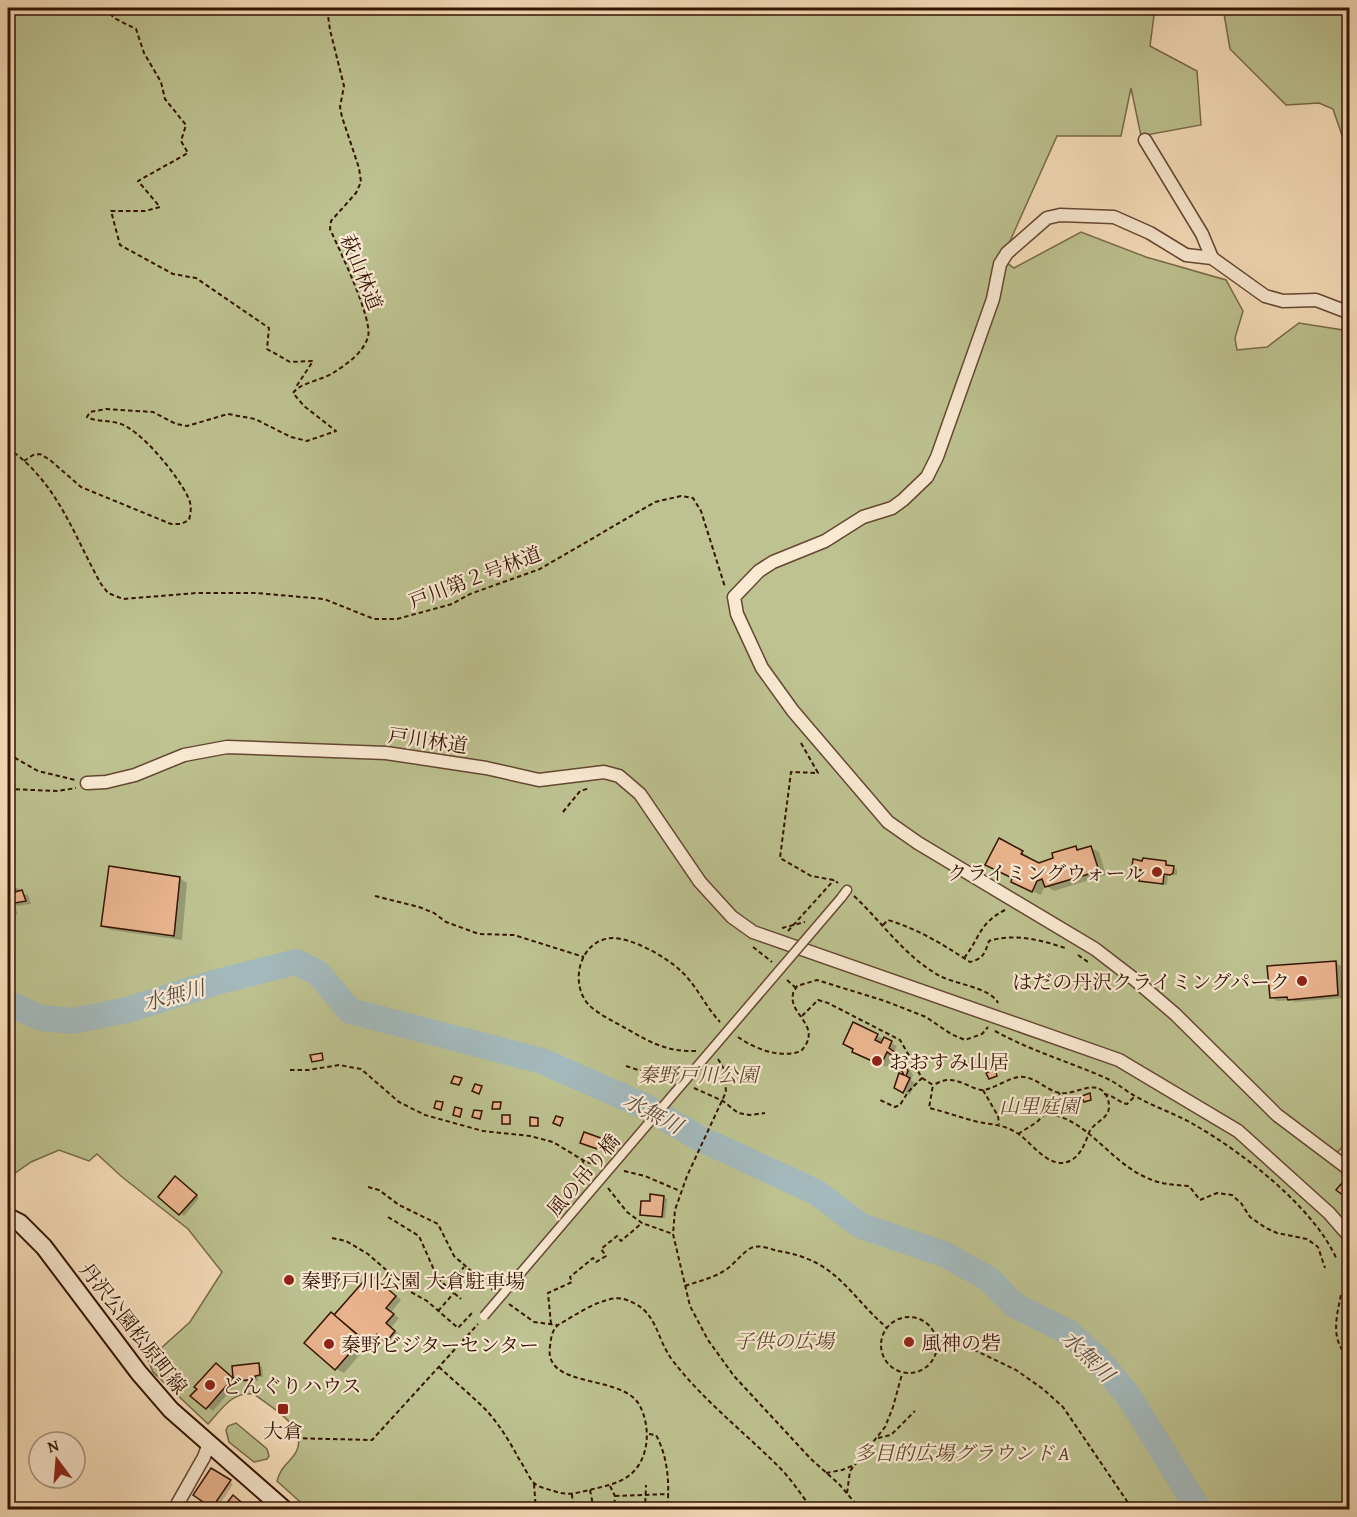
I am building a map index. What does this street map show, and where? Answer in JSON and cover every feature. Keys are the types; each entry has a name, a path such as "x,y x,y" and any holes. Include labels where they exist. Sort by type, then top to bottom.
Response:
{"main road":[{"name":"丹沢公園松原町線","path":"8,1217 20,1223 44,1247 139,1373 171,1410 285,1509"}],"street":[{"path":"1145,140 1202,234 1212,258"},
{"path":"1350,313 1316,300 1283,301 1265,296 1212,258 1186,255 1150,233 1114,217 1060,215 1047,218 1006,253 1000,264 993,299 937,457 927,477 892,508 863,517 825,541 773,562 759,571 734,597 737,614 762,668 793,711 888,822 918,843 1095,949 1175,1014 1277,1114 1350,1170"},
{"name":"戸川林道","path":"89,783 106,782 135,775 184,755 227,747 386,753 486,768 539,780 604,772 619,776 640,794 700,882 732,917 753,932 777,939 991,1022 1119,1060 1238,1131 1329,1213 1350,1237"},
{"name":"風の吊り橋","path":"482,1319 839,894 847,890"},
{"path":"174,1509 204,1457 209,1443"}],"path":[{"path":"24,461 33,454 40,454 81,487 150,517 171,524 181,524 189,520 191,509 188,498 164,462 133,431 119,423 94,421 87,417 90,412 106,409 153,412 176,424 187,426 228,414 255,419 307,441 336,431 293,393 313,361 290,362 267,348 269,328 196,278 172,274 120,245 111,212 145,212 160,207 138,181 188,153 181,141 186,125 165,99 161,82 144,53 136,29 114,18 105,8"},
{"name":"萩山林道","path":"296,389 322,379 345,366 362,350 368,337 369,326 361,301 330,229 331,222 356,193 361,182 359,168 340,107 344,86 327,8"},
{"name":"戸川第２号林道","path":"8,448 24,461 61,506 101,584 108,593 123,599 197,593 256,594 324,599 374,619 397,619 452,604 470,594 540,569 655,502 681,496 693,498 701,510 727,592 734,597"},
{"path":"797,735 818,774 791,772 780,858 811,876 834,880"},
{"path":"8,753 38,771 89,783"},
{"path":"8,789 65,790 89,783"},
{"path":"563,813 580,791 592,787"},
{"path":"834,880 839,894"},
{"path":"777,939 794,924 834,880"},
{"path":"847,890 910,955 941,977 995,997 999,1006 991,1022 1035,1051 1110,1080 1135,1096 1192,1123 1229,1147 1288,1195 1318,1229 1332,1248 1337,1260"},
{"path":"375,896 419,907 434,913 446,922 479,934 513,935 584,957"},
{"path":"964,958 985,924 993,916"},
{"path":"777,939 782,927 812,920"},
{"path":"883,925 888,920 931,936 970,962 980,960 989,941 996,939 1039,940 1065,947"},
{"path":"749,943 773,962"},
{"path":"1075,953 1094,965"},
{"path":"802,1016 818,1000 876,1026 900,1040 922,1078 933,1084 950,1080 983,1090 1022,1076 1060,1093 1092,1087 1101,1090 1107,1098 1109,1111 1106,1117 1090,1130 1078,1155 1063,1163 1044,1156 1018,1134 999,1124 980,1122 929,1108 933,1084"},
{"path":"290,1070 308,1070 339,1065 361,1068 399,1102 425,1115 483,1131 530,1136 553,1142 598,1166"},
{"path":"626,1066 681,1084"},
{"path":"880,1100 895,1107 900,1105 908,1092 922,1078"},
{"path":"691,1088 723,1101 738,1113 765,1113"},
{"path":"983,1090 998,1116 999,1124"},
{"path":"1018,1134 1037,1122 1060,1093"},
{"path":"1104,1094 1111,1095 1127,1104 1135,1096"},
{"path":"1046,1113 1065,1117 1082,1128 1119,1161 1142,1176 1155,1181 1189,1186 1200,1200 1217,1193 1238,1198 1250,1217 1266,1228 1277,1233 1307,1239 1318,1247 1325,1268"},
{"path":"714,1120 680,1191 675,1210 673,1234 690,1306 696,1320 734,1376 861,1509"},
{"path":"583,1160 582,1172 594,1178"},
{"path":"621,1171 645,1176 680,1191"},
{"path":"603,1184 627,1212 642,1223 673,1234"},
{"path":"368,1187 379,1190 399,1205 438,1224 454,1256 496,1293"},
{"path":"388,1217 419,1236 434,1273 461,1299"},
{"path":"551,1324 548,1293 572,1282 570,1276 593,1258 596,1262 606,1256 601,1249 617,1236 621,1241 642,1223"},
{"path":"288,1438 372,1440 482,1319 472,1313 458,1328 411,1292 368,1254 346,1241 332,1238"},
{"path":"685,1286 713,1277 727,1269 752,1248 760,1246 791,1252 831,1270 851,1288 872,1315 887,1328"},
{"path":"448,1287 464,1266"},
{"path":"438,1311 454,1293"},
{"path":"1341,1295 1336,1318 1336,1335 1341,1351 1350,1359"},
{"path":"534,1484 559,1493 572,1494 610,1485 626,1478 644,1454 648,1434 639,1404 616,1387 561,1373 549,1353 554,1328 606,1300 621,1298 640,1305 650,1315 672,1360 717,1408 782,1469 813,1509"},
{"path":"504,1299 534,1322 558,1325"},
{"path":"901,1318 919,1318 933,1329 938,1345 933,1362 919,1372 902,1373 887,1363 882,1355 881,1346 887,1328 901,1318"},
{"path":"938,1345 954,1342 964,1345 1016,1370 1044,1389 1063,1407 1133,1509"},
{"path":"439,1367 487,1411 513,1447 534,1484 536,1509"},
{"path":"847,1493 850,1471 885,1427 902,1373"},
{"path":"878,1438 891,1435 915,1412"},
{"path":"648,1434 656,1435 662,1446 669,1494 667,1509"},
{"path":"826,1473 855,1465"},
{"path":"610,1485 615,1496 614,1509"},
{"path":"645,1509 646,1485"},
{"path":"590,1490 594,1509"},
{"path":"572,1494 573,1509"},
{"path":"615,1496 669,1494"}],"green space":[{"path":"8,8 1155,8 1150,46 1197,71 1201,125 1141,136 1131,88 1121,136 1057,136 1002,259 1014,268 1081,232 1146,257 1226,280 1243,311 1235,338 1237,350 1267,347 1299,323 1349,331 1350,1138 1330,1161 1349,1176 1349,1509 308,1509 277,1481 282,1470 295,1454 299,1441 297,1433 285,1417 254,1394 246,1394 233,1398 208,1424 153,1372 148,1360 190,1322 222,1272 188,1229 122,1177 97,1154 89,1161 59,1150 31,1162 8,1178"},
{"path":"1223,8 1349,8 1349,156 1333,109 1319,103 1286,105 1230,49"},
{"path":"236,1423 267,1449 269,1456 267,1459 254,1462 229,1442 226,1430 228,1426"}],"building":[{"path":"999,838 1023,851 1021,854 1039,863 1053,858 1052,853 1076,846 1077,850 1091,846 1099,871 1045,887 1042,879 1037,881 1032,892 1011,882 1012,878 985,865"},
{"name":"クライミングウォール","path":"1143,858 1166,861 1166,865 1174,866 1173,873 1164,874 1163,884 1139,881 1141,870 1134,869 1135,866 1132,867 1133,859 1142,861"},
{"path":"109,866 180,877 174,936 101,926"},
{"path":"13,884 15,892 22,890 26,901 15,903 12,898 13,902 10,903 13,911 8,912 8,886"},
{"name":"はだの丹沢クライミングパーク","path":"1336,961 1338,995 1288,1000 1287,997 1270,998 1267,966"},
{"name":"おおすみ山居","path":"853,1022 878,1034 875,1040 881,1043 884,1037 892,1041 889,1048 899,1055 908,1071 906,1076 910,1078 903,1093 894,1088 899,1073 904,1075 894,1057 887,1052 881,1065 852,1052 853,1049 843,1044"},
{"path":"322,1053 323,1060 312,1062 310,1055"},
{"path":"995,1069 997,1076 989,1079 986,1073"},
{"path":"454,1076 462,1078 459,1085 451,1083"},
{"path":"475,1084 482,1086 479,1094 472,1091"},
{"path":"1090,1093 1091,1100 1084,1102 1082,1096"},
{"path":"436,1101 443,1102 441,1110 434,1108"},
{"path":"493,1102 501,1102 500,1109 492,1109"},
{"path":"455,1107 462,1109 460,1117 453,1115"},
{"path":"474,1110 482,1111 480,1119 472,1117"},
{"path":"502,1115 510,1115 510,1124 502,1124"},
{"path":"556,1116 563,1118 560,1126 553,1123"},
{"path":"530,1117 538,1118 538,1126 530,1126"},
{"path":"584,1132 612,1142 609,1153 580,1143"},
{"path":"175,1176 197,1195 179,1215 158,1197"},
{"path":"1342,1183 1350,1188 1344,1196 1336,1190"},
{"path":"650,1194 664,1196 662,1217 640,1215 641,1201 650,1201"},
{"path":"370,1274 396,1296 386,1308 394,1314 386,1323 395,1331 386,1342 377,1334 369,1344 334,1315"},
{"path":"331,1312 362,1339 335,1370 304,1343"},
{"path":"216,1363 233,1378 206,1409 190,1396 197,1389 194,1387"},
{"path":"259,1363 260,1375 255,1376 255,1379 239,1381 239,1377 233,1378 232,1366"},
{"path":"211,1468 231,1480 212,1508 193,1495"},
{"path":"233,1495 246,1506 243,1510 223,1508"}],"waterway":[{"name":"水無川","path":"8,1003 41,1018 73,1021 127,1010 217,982 296,962 318,973 350,1011 542,1061 644,1106 699,1138 816,1192 861,1226 944,1254 989,1279 1014,1305 1068,1332 1095,1356 1128,1395 1199,1510"}],"place":[{"name":"クライミングウォール","path":"1157,872"},
{"name":"はだの丹沢クライミングパーク","path":"1302,981"},
{"name":"おおすみ山居","path":"877,1061"},
{"name":"秦野戸川公園 大倉駐車場","path":"289,1280"},
{"name":"風神の砦","path":"909,1342"},
{"name":"秦野ビジターセンター","path":"329,1344"},
{"name":"どんぐりハウス","path":"210,1385"},
{"name":"大倉","path":"283,1409"}],"park label":[{"name":"秦野戸川公園","path":"698,1074"},
{"name":"山里庭園","path":"1039,1105"},
{"name":"子供の広場","path":"784,1340"},
{"name":"多目的広場グラウンド A","path":"962,1452"}]}
